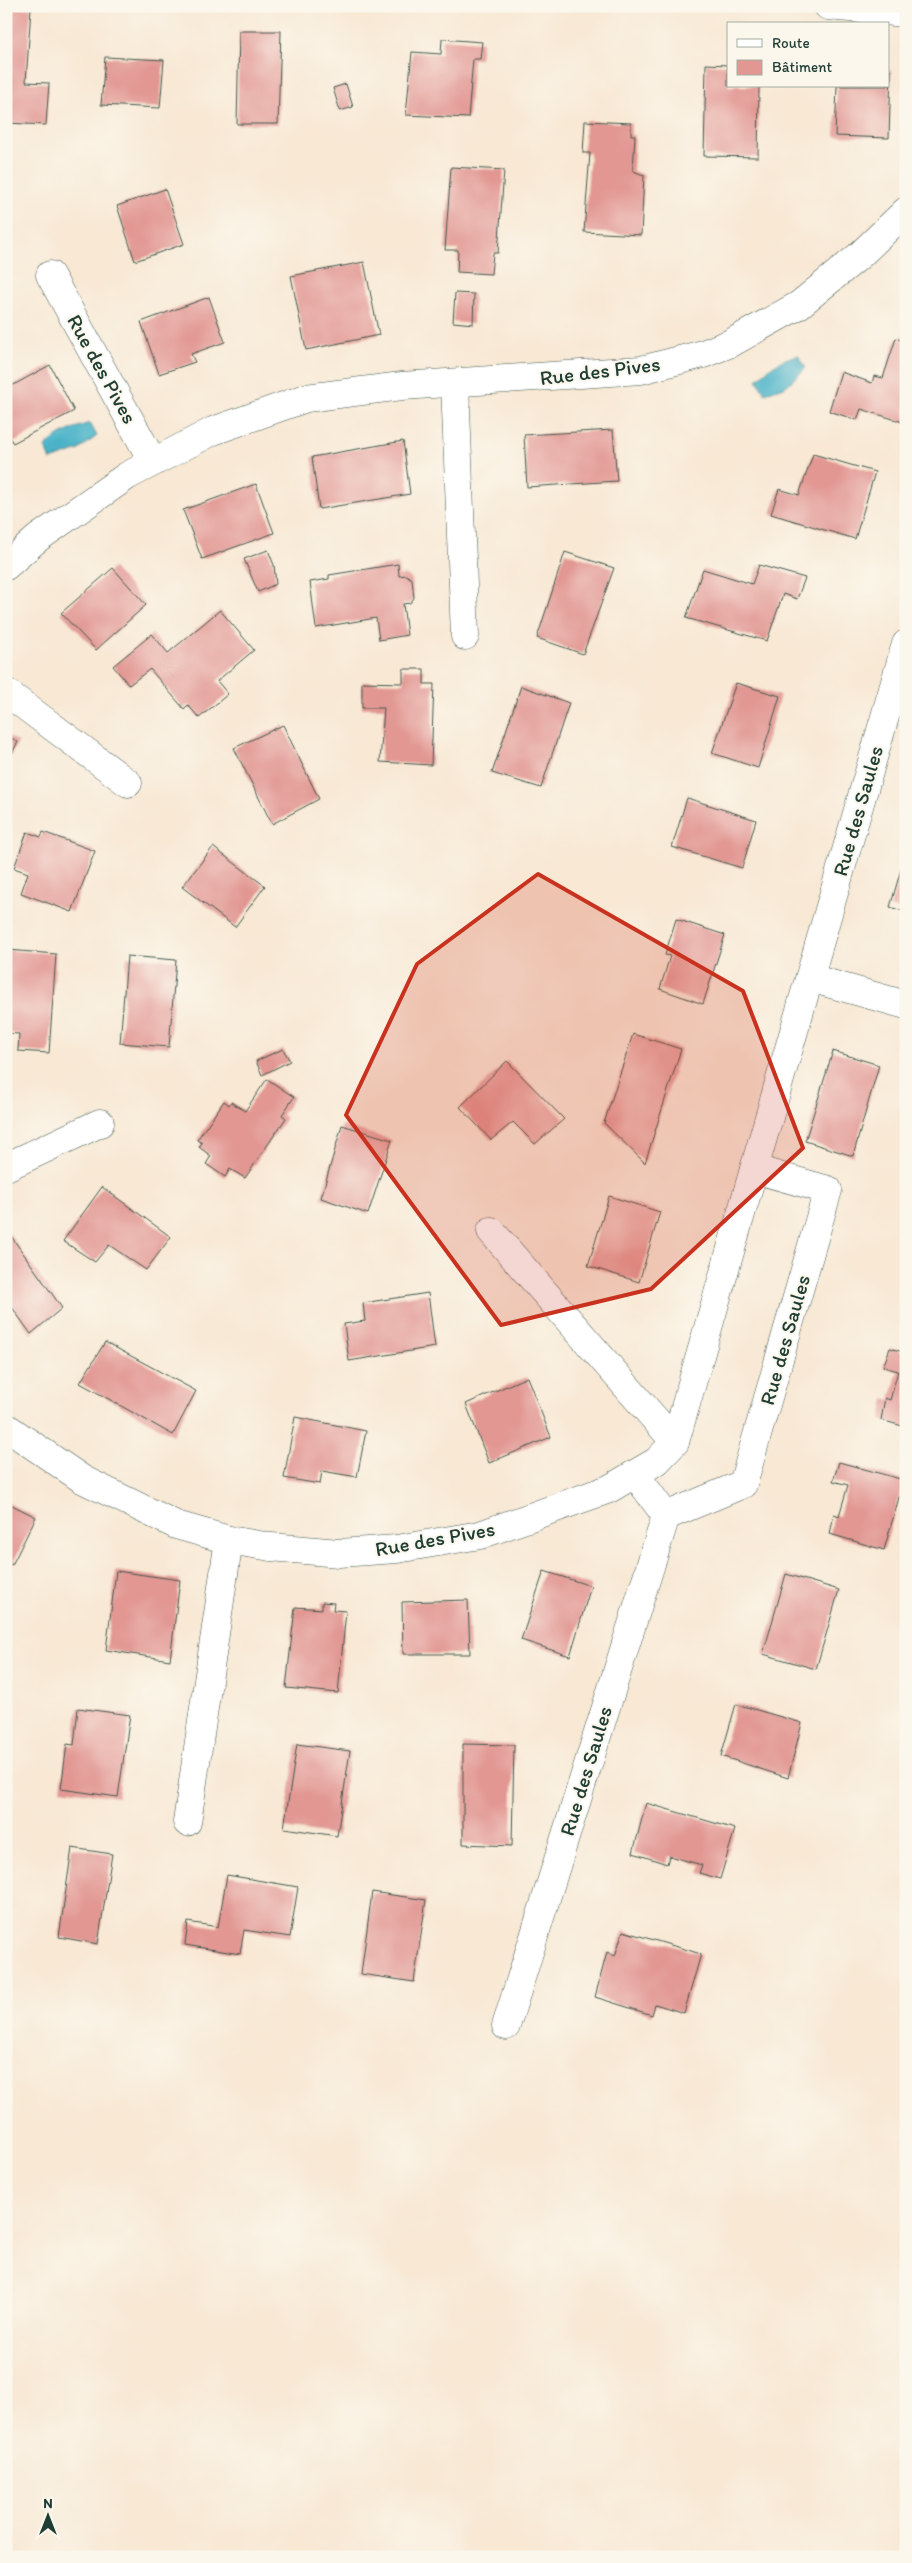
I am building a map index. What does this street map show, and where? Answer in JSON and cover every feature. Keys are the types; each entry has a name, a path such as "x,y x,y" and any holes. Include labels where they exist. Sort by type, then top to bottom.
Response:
{"street":[{"path":"828,6 906,13"},
{"name":"Rue des Pives","path":"6,566 38,538 127,476 213,432 306,398 402,386 455,384 641,370 703,354 731,342 799,305 859,256 906,211"},
{"name":"Rue des Pives","path":"50,275 153,462"},
{"path":"455,384 464,636"},
{"name":"Rue des Saules","path":"656,1459 754,1168 906,645"},
{"path":"6,692 128,783"},
{"path":"810,978 906,1005"},
{"path":"6,1167 100,1123"},
{"name":"Rue des Saules","path":"506,2026 666,1516 743,1484 828,1190 754,1168"},
{"path":"491,1230 656,1459 666,1516"},
{"name":"Rue des Pives","path":"6,1428 82,1479 176,1525 229,1540 271,1547 339,1553 397,1549 480,1535 610,1489 656,1459"},
{"path":"187,1822 229,1540"}],"highlighted area":[{"path":"538,874 743,991 803,1148 651,1289 501,1325 346,1115 417,964"}],"water":[{"path":"798,355 806,368 785,387 765,393 757,380 776,364"},
{"path":"90,423 97,436 79,450 51,460 45,447 55,438 66,432"}],"building":[{"path":"6,6 31,8 26,82 49,83 46,125 6,123"},
{"path":"239,31 281,31 278,124 237,124"},
{"path":"442,39 482,42 480,59 473,59 468,118 406,115 412,52 441,54"},
{"path":"105,57 164,60 160,108 101,105"},
{"path":"706,64 727,65 727,88 759,88 758,157 704,156"},
{"path":"891,70 889,138 835,136 837,88 890,88"},
{"path":"346,84 353,107 340,111 333,88"},
{"path":"585,121 631,123 631,135 635,135 633,171 644,175 641,235 584,232 590,153 583,153"},
{"path":"451,167 504,170 498,253 493,253 491,274 457,272 458,250 445,250"},
{"path":"165,189 184,244 135,261 117,206"},
{"path":"364,262 379,335 306,350 291,276"},
{"path":"455,293 474,294 473,324 453,322"},
{"path":"209,297 225,342 191,354 195,362 159,374 141,322"},
{"path":"906,327 906,423 861,409 857,420 829,411 841,372 872,383 874,376 883,378 896,338 901,340"},
{"path":"50,365 74,411 13,443 6,432 6,389"},
{"path":"613,430 617,481 527,487 524,435"},
{"path":"403,441 410,494 319,509 312,457"},
{"path":"813,454 875,472 855,539 771,514 779,489 799,495"},
{"path":"256,484 274,533 202,559 183,510"},
{"path":"268,550 274,565 276,584 258,592 244,559"},
{"path":"565,552 614,568 583,654 537,638"},
{"path":"398,564 399,576 406,575 412,579 414,598 410,603 403,604 407,635 379,640 376,618 316,628 310,582 329,579 329,575"},
{"path":"759,565 805,578 797,599 783,594 767,641 686,618 703,569 752,584"},
{"path":"113,568 146,605 96,650 61,613"},
{"path":"220,610 254,650 217,681 228,694 199,718 188,705 184,709 150,669 129,685 113,666 152,634 168,653"},
{"path":"403,669 424,669 424,684 434,684 431,765 380,762 384,708 362,708 362,682 403,683"},
{"path":"736,683 780,696 758,768 712,753"},
{"path":"521,686 569,703 541,788 492,773"},
{"path":"283,725 319,799 272,824 234,748"},
{"path":"6,735 18,742 6,764"},
{"path":"687,798 756,820 742,868 672,847"},
{"path":"27,832 41,837 43,832 95,851 72,912 21,893 28,873 14,868"},
{"path":"213,847 265,886 235,927 182,887"},
{"path":"906,856 906,912 890,907"},
{"path":"676,919 725,935 703,1004 660,989 670,956 665,955"},
{"path":"8,950 56,954 49,1053 18,1051 19,1034 6,1033"},
{"path":"127,956 176,960 169,1047 120,1043"},
{"path":"633,1034 681,1049 645,1163 604,1123"},
{"path":"283,1049 290,1061 262,1075 256,1061"},
{"path":"833,1051 879,1065 853,1156 805,1141"},
{"path":"507,1061 564,1119 535,1144 513,1122 491,1140 460,1107"},
{"path":"267,1079 294,1097 282,1115 286,1118 245,1178 230,1169 225,1177 206,1164 211,1156 199,1147 202,1143 197,1140 224,1101 229,1105 231,1102 245,1111"},
{"path":"342,1125 392,1140 368,1214 321,1198"},
{"path":"102,1187 171,1237 146,1270 109,1245 95,1262 63,1241"},
{"path":"609,1196 660,1212 639,1282 588,1266"},
{"path":"6,1229 62,1308 31,1334 6,1299"},
{"path":"428,1293 435,1347 349,1361 344,1324 365,1321 363,1303"},
{"path":"105,1342 196,1391 173,1435 80,1383"},
{"path":"890,1348 906,1353 906,1427 881,1420 885,1398 890,1400 898,1371 883,1367"},
{"path":"527,1377 551,1437 489,1463 466,1404"},
{"path":"295,1417 366,1431 357,1477 322,1471 320,1484 284,1478"},
{"path":"839,1462 904,1480 884,1550 830,1534 834,1514 839,1516 848,1485 833,1481"},
{"path":"6,1502 36,1517 12,1565 6,1562"},
{"path":"116,1571 180,1580 170,1660 106,1650"},
{"path":"544,1571 591,1586 570,1656 521,1640"},
{"path":"786,1574 839,1590 816,1669 763,1654"},
{"path":"468,1600 470,1654 403,1654 402,1602"},
{"path":"322,1602 334,1603 333,1610 346,1611 338,1693 286,1688 295,1607 322,1609"},
{"path":"736,1704 802,1723 788,1778 721,1756"},
{"path":"78,1708 130,1715 118,1797 61,1789 67,1744 74,1745"},
{"path":"297,1744 350,1751 337,1836 284,1828"},
{"path":"463,1744 514,1745 512,1846 463,1844"},
{"path":"646,1803 735,1829 720,1879 699,1873 702,1865 669,1856 667,1864 633,1853"},
{"path":"72,1848 112,1854 98,1944 59,1937"},
{"path":"227,1875 298,1887 290,1937 244,1930 240,1954 185,1945 188,1922 218,1927"},
{"path":"372,1892 426,1900 414,1982 361,1974"},
{"path":"623,1931 701,1954 684,2013 655,2004 652,2015 595,1997 607,1952 615,1956"}]}
